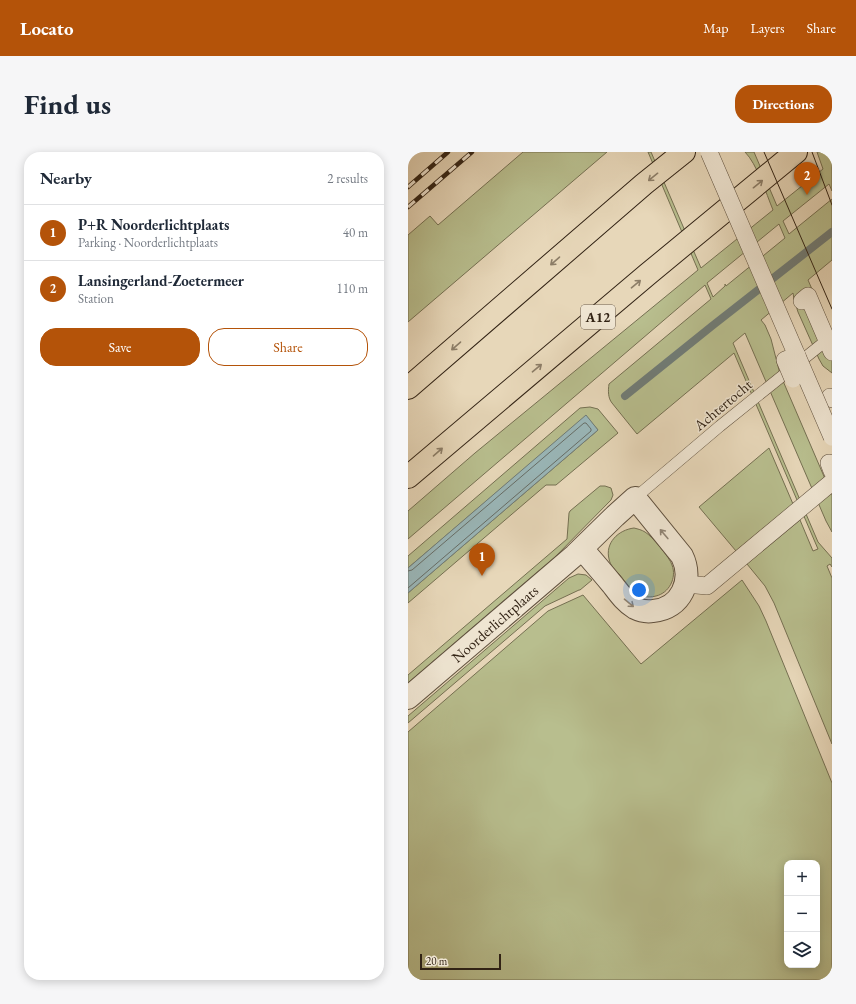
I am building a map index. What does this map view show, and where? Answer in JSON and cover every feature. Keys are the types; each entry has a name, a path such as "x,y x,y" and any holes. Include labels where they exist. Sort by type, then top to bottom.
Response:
{"highway":[{"path":"408,388 644,184 684,152"},
{"name":"A12","path":"408,477 648,274 796,152"}],"street":[{"path":"709,152 832,437"},
{"path":"802,301 808,296 830,343"},
{"path":"793,379 785,360 797,355"},
{"path":"686,584 707,586 832,482"},
{"path":"582,548 623,597 639,610 660,610 670,606 678,599 686,584 687,574 685,562 682,556 635,498"},
{"name":"Noorderlichtplaats","path":"408,698 582,548 635,498"}],"lane":[{"name":"Achtertocht","path":"635,498 720,426 830,343"}],"green space":[{"path":"523,152 607,152 408,322 408,235 430,216 438,225"},
{"path":"648,152 651,152 701,268 773,210 757,171 745,152 754,152 777,206 823,169 817,152 832,152 832,191 829,184 783,221 789,234 832,199 832,260 808,280 832,335 832,373 823,366 819,359 798,312 793,293 761,320 765,325 771,339 780,374 832,495 832,532 745,333 733,343 818,542 832,558 832,567 830,564 827,566 832,578 832,744 774,603 765,586 747,564 800,520 813,551 818,549 734,353 637,434 612,403 609,397 609,384 711,299 705,285 408,539 408,511 475,453 698,270","holes":["779,224 785,238 726,286 725,284 725,286 713,297 707,283"]},
{"path":"590,407 598,409 618,433 556,485 546,485 408,603 408,593 598,430 586,416 408,568 408,556 580,408"},
{"path":"769,448 793,504 736,551 699,507"},
{"path":"600,486 611,488 613,495 611,500 554,558 408,683 408,675 567,539 570,511"},
{"path":"634,528 648,534 672,565 673,580 671,584 665,592 656,596 644,596 634,591 613,567 610,561 608,553 614,538 623,531"},
{"path":"578,574 586,575 592,580 580,590 545,606 408,723 408,716 569,578"},
{"path":"742,580 759,606 832,783 832,980 408,980 408,732 548,611 583,595 641,664"}],"water":[{"path":"586,415 598,430 408,593 408,568"}],"waterway":[{"path":"625,396 832,232"}],"tram line":[{"path":"764,152 832,309"},
{"path":"812,152 832,205"}],"railway":[{"path":"408,187 448,152"},
{"path":"408,207 472,152"}],"place":[{"name":"Lansingerland-Zoetermeer","path":"807,195"},
{"name":"P+R Noorderlichtplaats","path":"482,576"}]}
